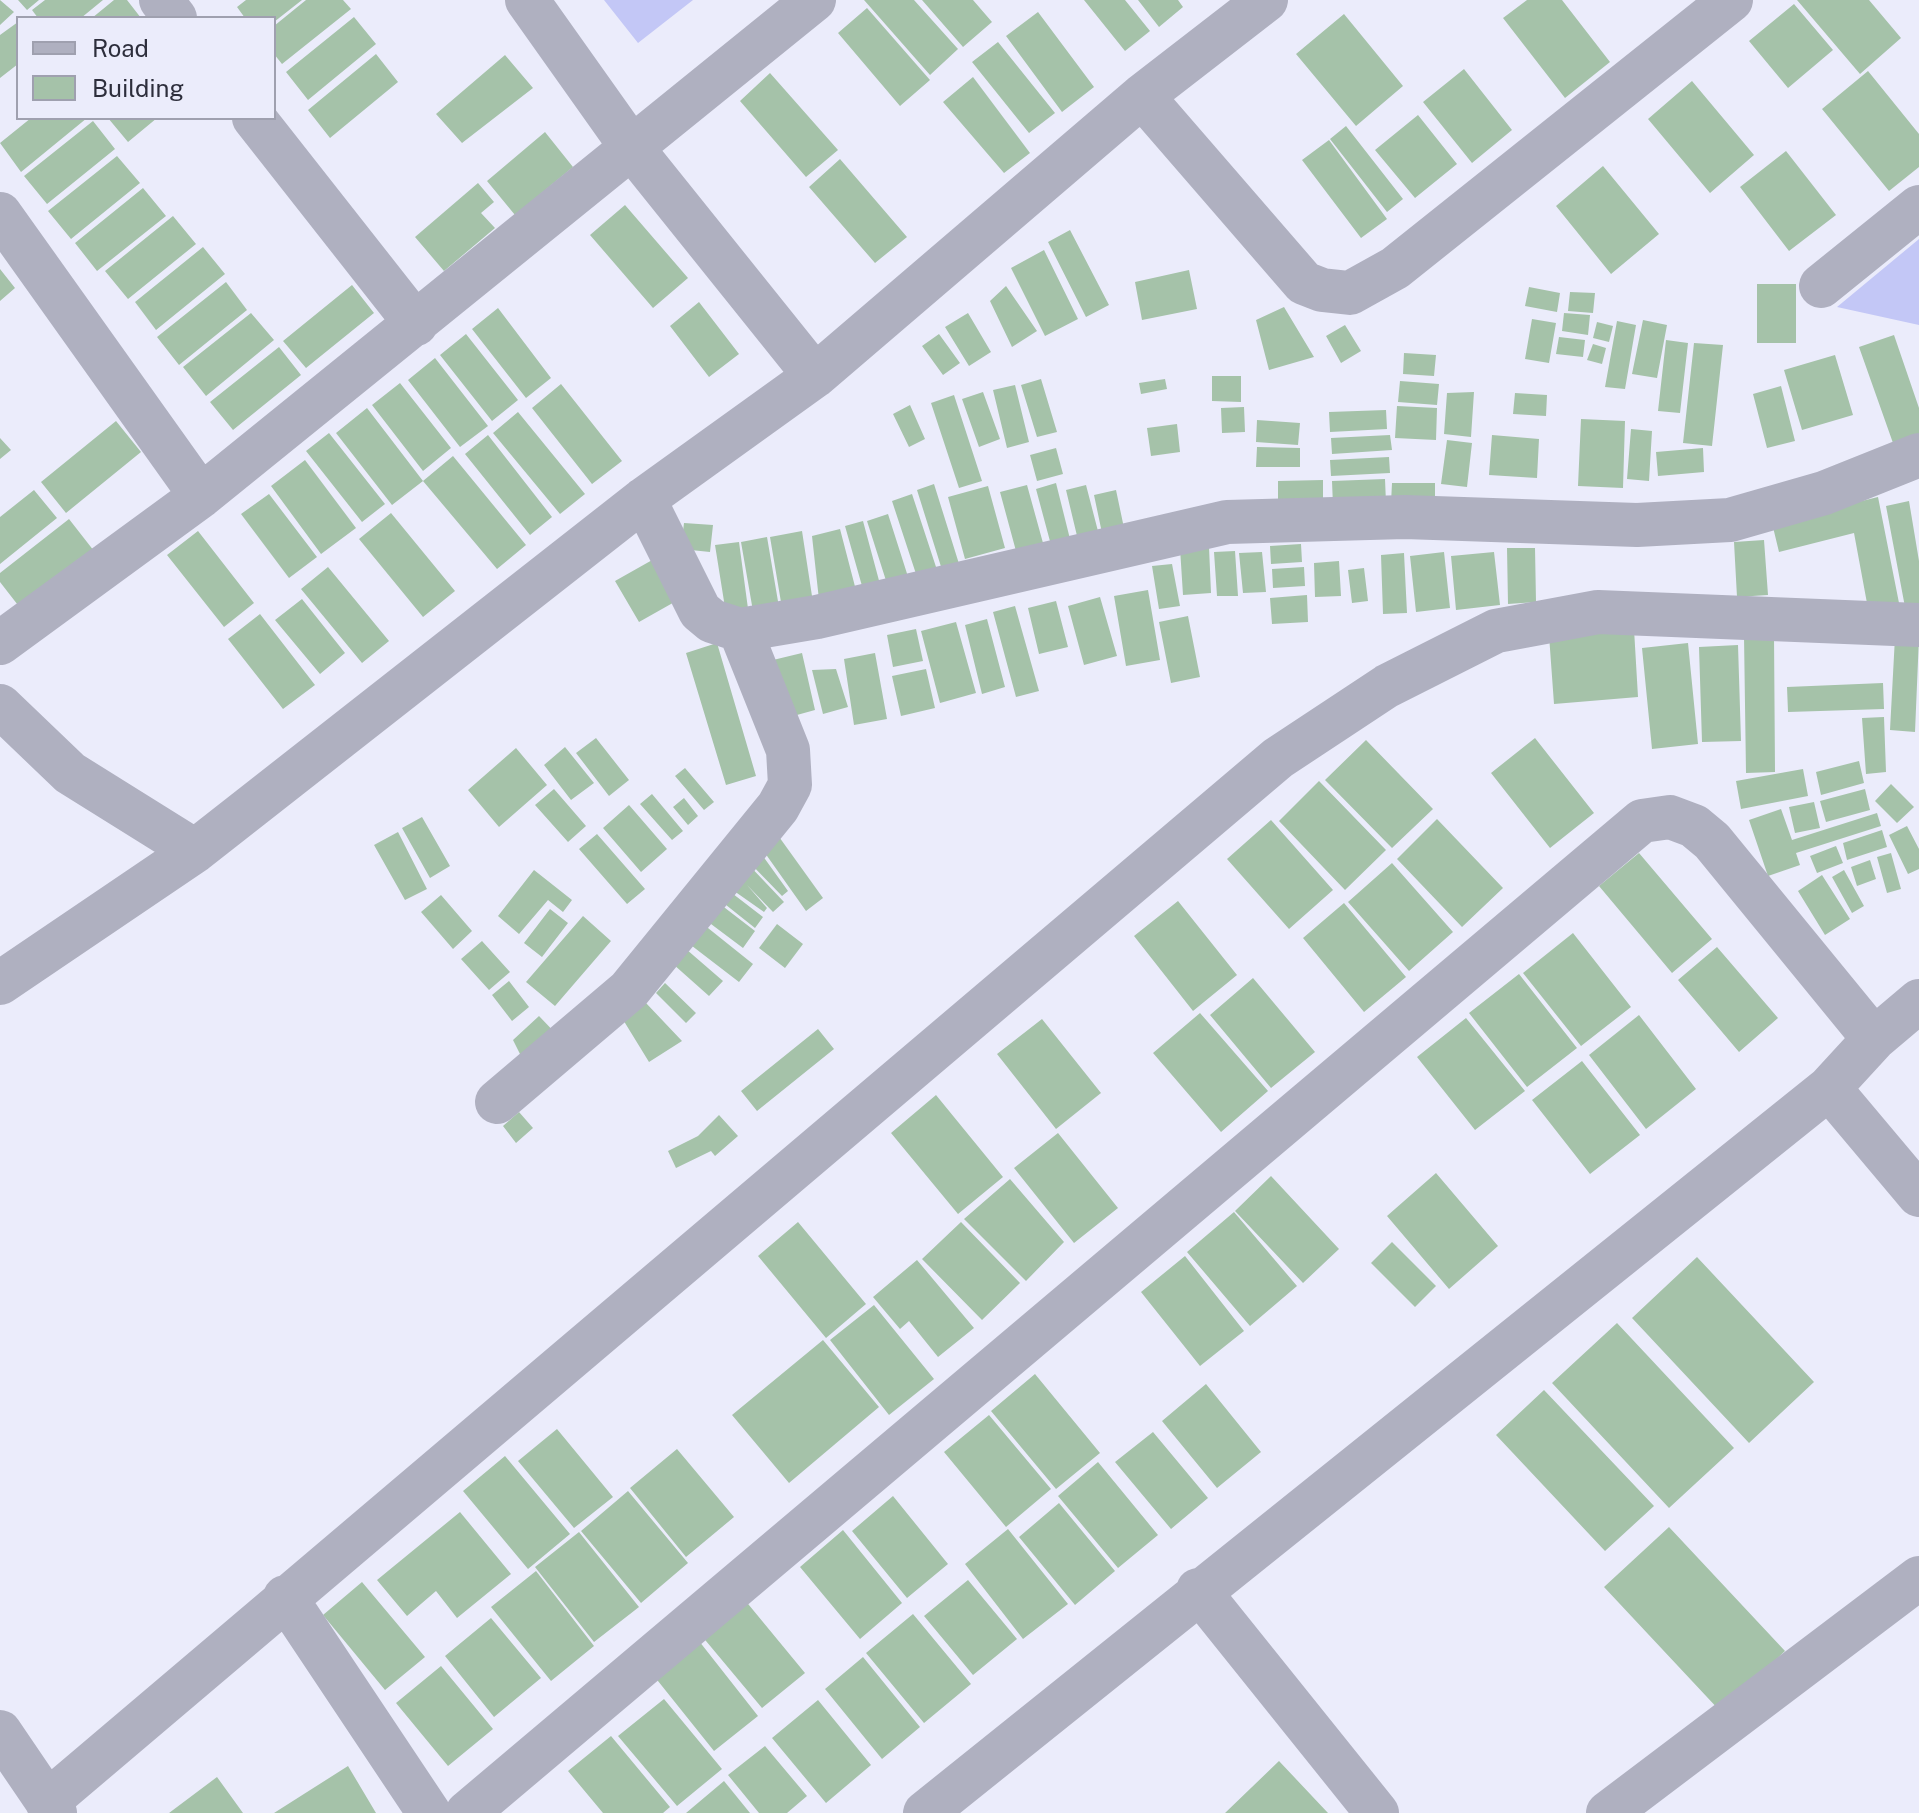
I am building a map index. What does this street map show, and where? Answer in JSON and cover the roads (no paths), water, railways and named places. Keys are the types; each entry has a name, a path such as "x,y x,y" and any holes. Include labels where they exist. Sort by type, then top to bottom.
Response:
{"street":[{"path":"161,0 173,16"},
{"path":"527,0 632,148 815,376"},
{"path":"0,643 201,496 814,0"},
{"path":"0,983 195,851 644,499 815,376 1142,96 1266,0"},
{"path":"1142,96 1304,283 1322,290 1350,293 1395,268 1731,0"},
{"path":"256,120 416,324"},
{"path":"1821,286 1919,207"},
{"path":"0,214 201,496"},
{"path":"644,499 700,611 712,621 740,630 817,617 1227,522 1405,517 1637,525 1730,520 1824,493 1919,455"},
{"path":"0,1732 51,1808 285,1597 1278,758 1387,686 1496,631 1598,612 1919,625"},
{"path":"497,1102 629,990 778,807 790,785 788,750 740,630"},
{"path":"0,706 70,773 195,851"},
{"path":"467,1813 1642,821 1670,817 1694,826 1712,841 1874,1039"},
{"path":"925,1813 1198,1590 1829,1088 1874,1039 1919,1001"},
{"path":"1829,1088 1919,1195"},
{"path":"1608,1813 1919,1578"},
{"path":"1198,1590 1377,1813"},
{"path":"285,1597 429,1813"}]}
